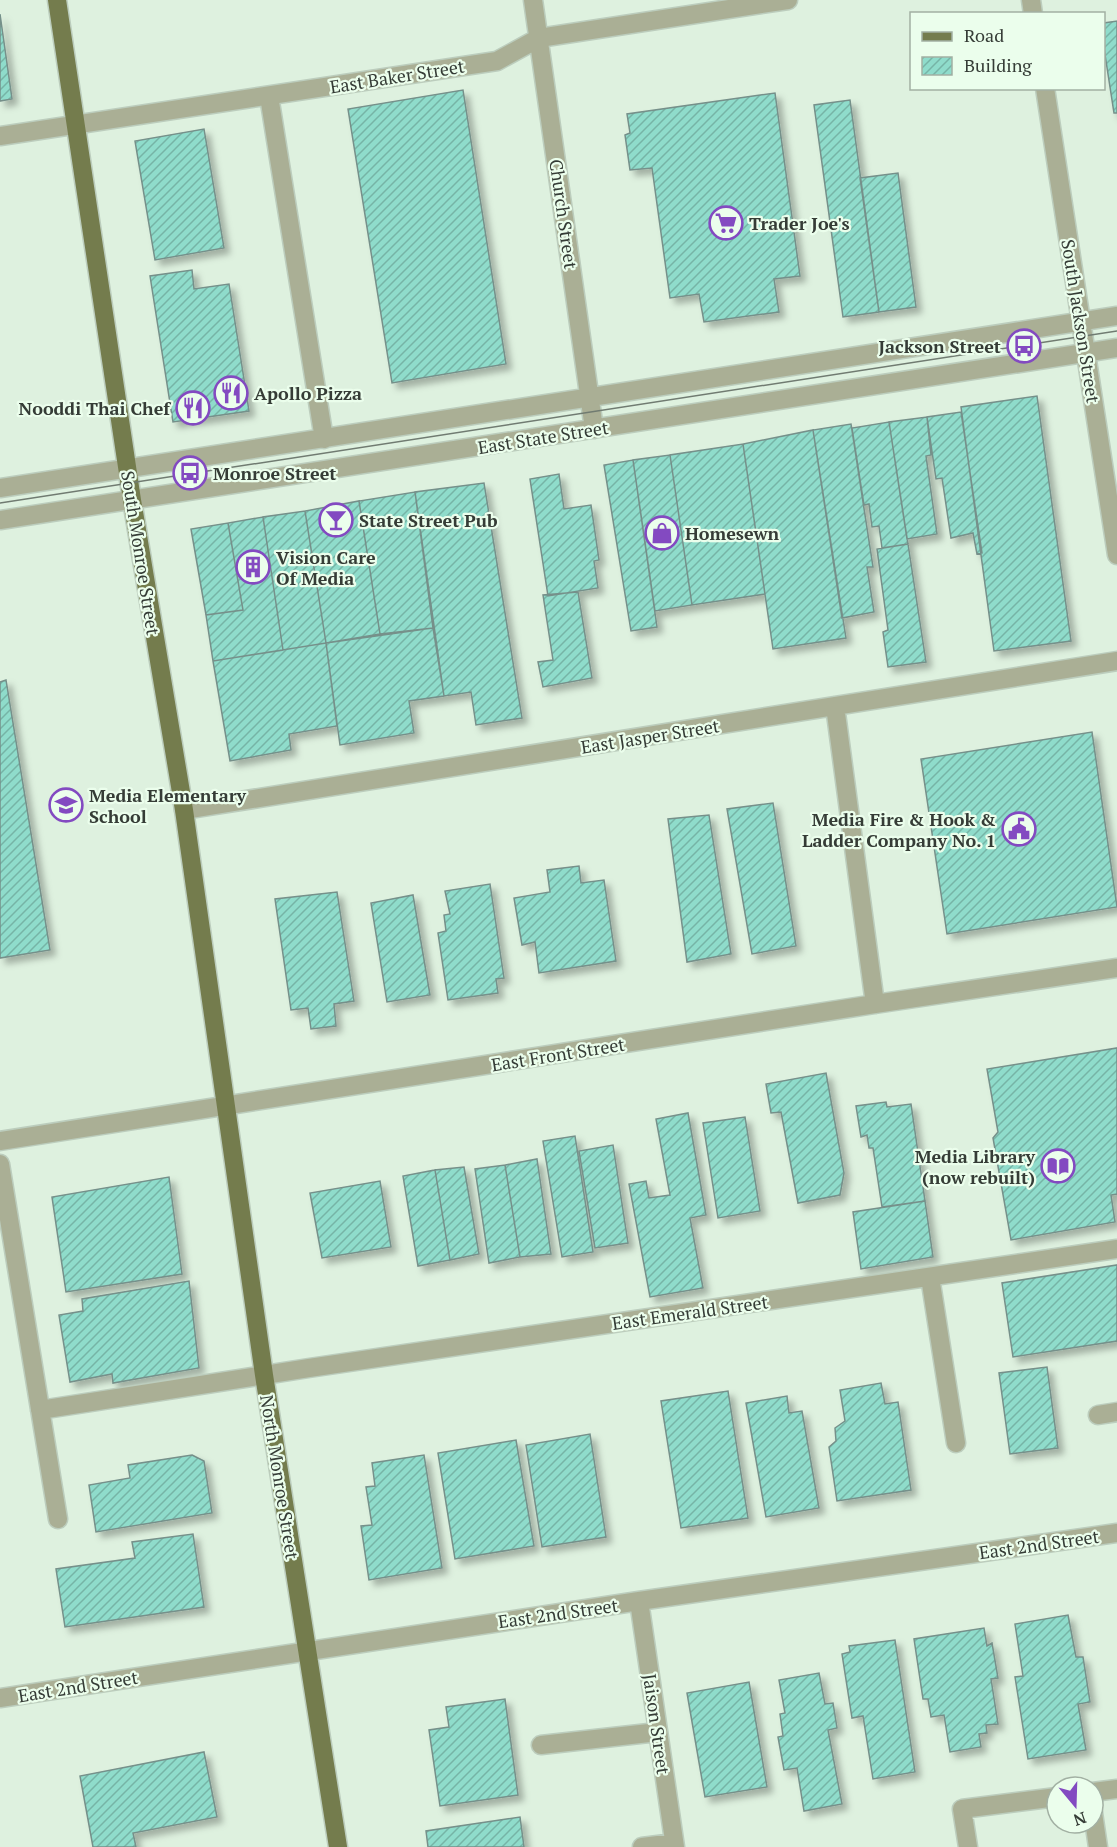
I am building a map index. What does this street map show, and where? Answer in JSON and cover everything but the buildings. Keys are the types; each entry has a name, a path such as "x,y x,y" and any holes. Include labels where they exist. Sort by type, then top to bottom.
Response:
{"main road":[{"name":"South Monroe Street","path":"57,0 127,469 184,810 226,1106"},
{"name":"North Monroe Street","path":"226,1106 264,1375 338,1847"}],"street":[{"name":"Church Street","path":"533,0 594,429"},
{"name":"East Baker Street","path":"0,136 497,61 539,38 788,0"},
{"name":"South Jackson Street","path":"1045,90 1117,555"},
{"path":"269,96 324,438"},
{"name":"East State Street","path":"0,488 1117,316"},
{"name":"East State Street","path":"0,520 1117,348"},
{"name":"East Jasper Street","path":"184,810 1117,661"},
{"path":"835,706 875,1004"},
{"name":"East Front Street","path":"0,1141 1117,968"},
{"path":"0,1164 58,1519"},
{"name":"East Emerald Street","path":"40,1410 1117,1249"},
{"path":"930,1277 956,1443"},
{"path":"1098,1415 1117,1412"},
{"name":"East 2nd Street","path":"0,1698 307,1650 1117,1533"},
{"name":"Jaison Street","path":"639,1601 674,1845"},
{"path":"541,1745 658,1732"},
{"path":"968,1847 962,1809 1045,1799"},
{"path":"642,1847 674,1845"}],"tram line":[{"path":"0,503 1117,331"}],"place":[{"name":"Trader Joe's","path":"726,223"},
{"name":"Jackson Street","path":"1024,346"},
{"name":"Apollo Pizza","path":"231,393"},
{"name":"Nooddi Thai Chef","path":"193,408"},
{"name":"Monroe Street","path":"190,473"},
{"name":"State Street Pub","path":"336,520"},
{"name":"Homesewn","path":"662,533"},
{"name":"Vision Care Of Media","path":"253,567"},
{"name":"Media Elementary School","path":"66,805"},
{"name":"Media Fire & Hook & Ladder Company No. 1","path":"1019,829"},
{"name":"Media Library (now rebuilt)","path":"1058,1166"}]}
